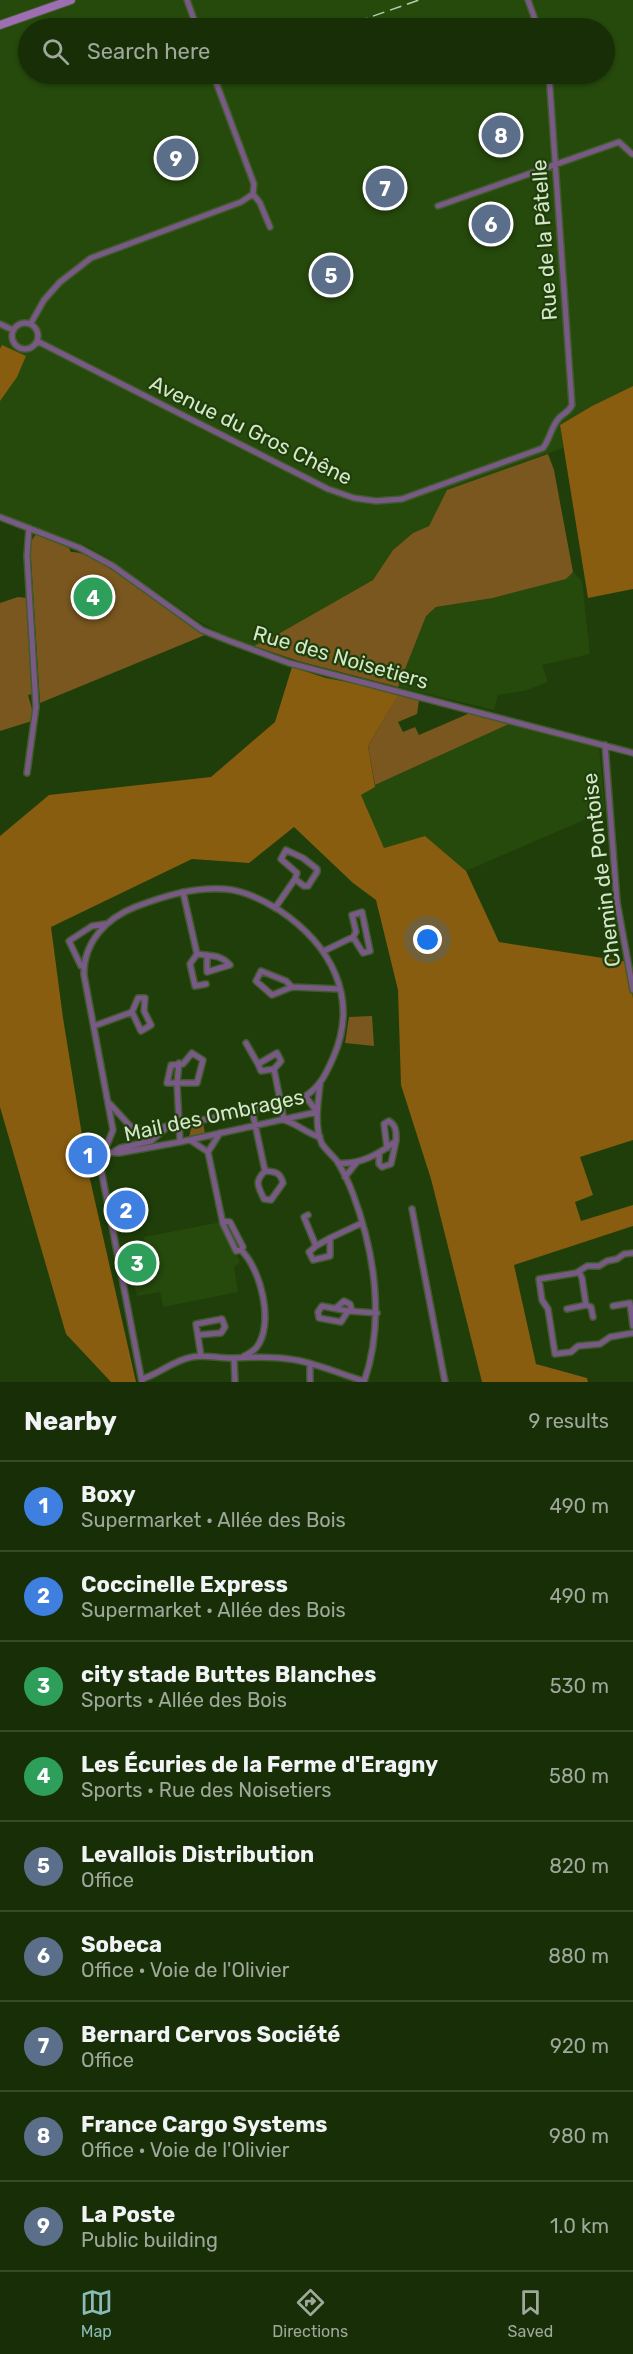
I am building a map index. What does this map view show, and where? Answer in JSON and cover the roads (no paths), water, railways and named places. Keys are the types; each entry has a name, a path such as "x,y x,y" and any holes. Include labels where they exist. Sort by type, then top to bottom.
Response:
{"street":[{"path":"20,18 71,0"},
{"path":"187,0 193,18"},
{"path":"528,0 534,18"},
{"path":"0,25 18,19"},
{"path":"217,84 254,184 253,194 260,202 270,227"},
{"name":"Rue de la Pâtelle","path":"550,84 572,405"},
{"path":"438,206 619,142 632,154"},
{"path":"31,323 44,300 60,282 91,258 241,202 253,194"},
{"path":"21,323 31,323 38,331 37,341 31,348 18,347 12,340 13,330 21,323"},
{"path":"0,324 13,330"},
{"name":"Avenue du Gros Chêne","path":"37,341 333,491 375,501 402,499 543,448 550,439 552,428 560,417 569,412 572,405"},
{"name":"Rue des Noisetiers","path":"0,517 80,548 113,566 202,630 227,640 289,663 633,753"},
{"path":"27,773 36,707 27,556 28,528"},
{"name":"Chemin de Pontoise","path":"605,745 618,902 633,990"},
{"path":"275,908 296,879 297,873 281,859 286,850 303,858 316,868 317,872 308,886 304,886 296,879"},
{"path":"84,968 69,940 92,926 105,924 128,910 183,892 226,889 261,900 300,925 324,951 336,972 342,1007 340,1040 320,1085 317,1112 320,1137 345,1177 362,1223 374,1286 376,1313 373,1350 364,1382 347,1379 310,1364 290,1359 244,1356 234,1358 201,1356 181,1360 142,1380 101,1169 105,1152 113,1135 110,1104 84,968 93,942 105,924"},
{"path":"183,892 197,954 190,964 195,986 206,984"},
{"path":"324,951 353,937 356,932 352,915 362,912 370,951 363,953 353,937"},
{"path":"197,954 207,955 223,957 230,965 207,972 207,955"},
{"path":"292,987 286,981 261,971 256,981 272,994 292,987 340,989"},
{"path":"94,1026 132,1012 138,998 146,998 144,1011 151,1025 141,1031 132,1012"},
{"path":"246,1043 261,1071 274,1069 281,1061 277,1053 258,1064"},
{"path":"192,1053 203,1060 197,1083 177,1084 167,1083 171,1065 183,1064 192,1053"},
{"path":"179,1063 177,1084 180,1142"},
{"path":"274,1069 284,1120 294,1123 311,1135 320,1137"},
{"name":"Mail des Ombrages","path":"110,1104 132,1128 144,1130 281,1105 306,1096 320,1085"},
{"name":"Mail des Ombrages","path":"105,1152 119,1153 180,1142 317,1112 306,1096"},
{"path":"252,1110 265,1171"},
{"path":"379,1153 379,1164 382,1167 391,1164 397,1131 389,1121 384,1124 387,1148"},
{"path":"115,1151 151,1141 167,1127"},
{"path":"208,1152 220,1133"},
{"path":"190,1139 208,1152 223,1221 230,1222 243,1247 241,1250 259,1279 263,1293 264,1325 256,1347 244,1356"},
{"path":"338,1163 357,1162 379,1153 396,1141"},
{"path":"345,1177 357,1162"},
{"path":"265,1171 277,1172 283,1183 271,1200 264,1199 256,1183 265,1171"},
{"path":"412,1209 445,1382"},
{"path":"308,1215 304,1217 316,1246"},
{"path":"330,1238 330,1256 313,1260 309,1252 316,1246 330,1238 362,1223"},
{"path":"633,1253 624,1254 599,1266 587,1266 579,1272 539,1279 542,1300 548,1309 555,1354 571,1352 578,1346 600,1344 610,1336 633,1333"},
{"path":"579,1272 586,1305"},
{"path":"344,1301 350,1304 350,1311 341,1322 320,1318 318,1311 322,1306 336,1308 344,1301"},
{"path":"613,1306 630,1303 633,1326"},
{"path":"567,1309 586,1305 591,1307 593,1317"},
{"path":"350,1311 376,1313"},
{"path":"198,1335 220,1333 225,1327 222,1319 196,1324 201,1356"},
{"path":"256,1347 263,1357"},
{"path":"234,1358 235,1382"},
{"path":"310,1364 310,1382"}],"railway":[{"path":"368,18 419,0"}],"place":[{"name":"France Cargo Systems","path":"501,135"},
{"name":"La Poste","path":"176,158"},
{"name":"Bernard Cervos Société","path":"385,188"},
{"name":"Sobeca","path":"491,224"},
{"name":"Levallois Distribution","path":"331,275"},
{"name":"Les Écuries de la Ferme d'Eragny","path":"93,597"},
{"name":"Boxy","path":"88,1155"},
{"name":"Coccinelle Express","path":"126,1210"},
{"name":"city stade Buttes Blanches","path":"137,1263"}]}
